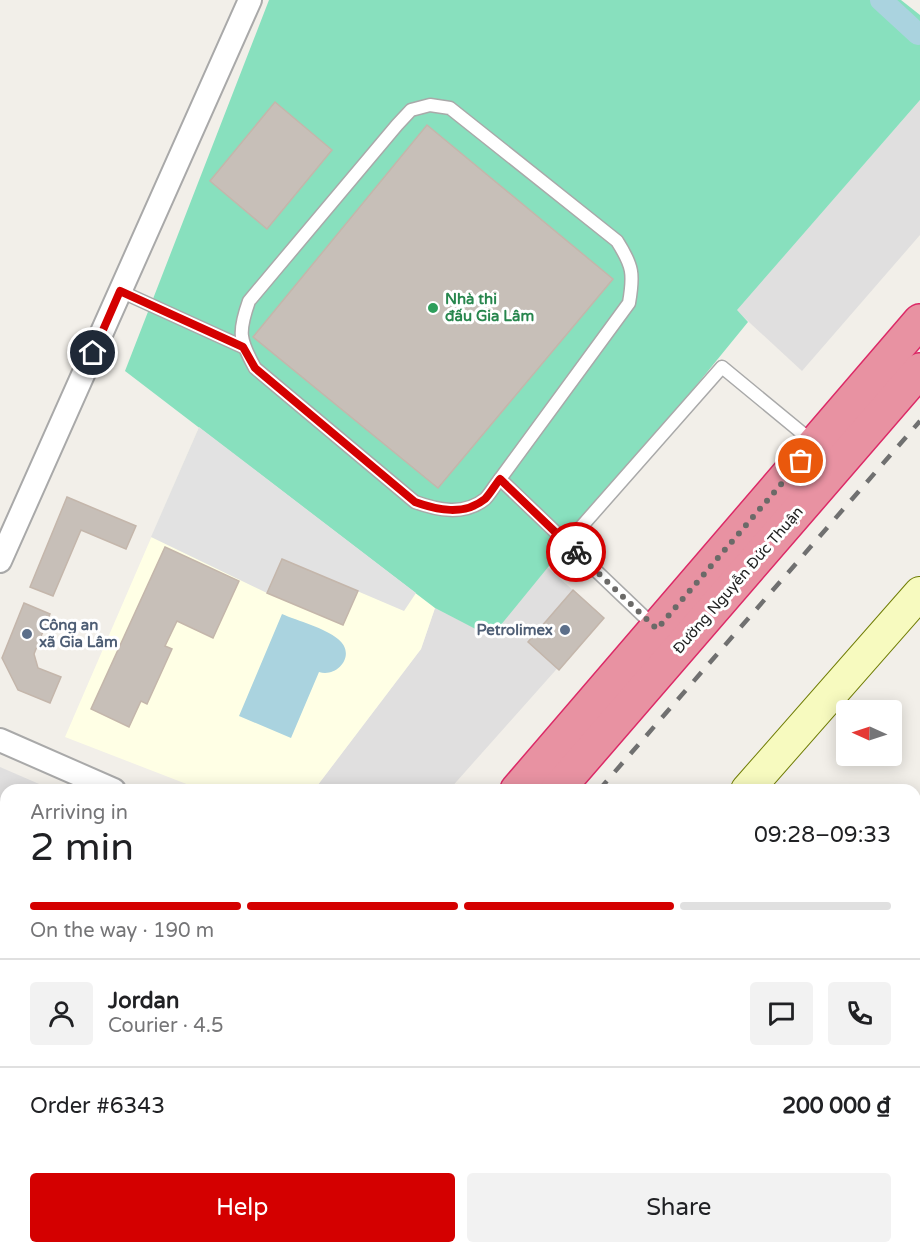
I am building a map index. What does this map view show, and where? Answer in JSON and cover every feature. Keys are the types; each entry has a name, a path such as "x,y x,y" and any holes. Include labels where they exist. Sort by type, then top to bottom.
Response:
{"highway":[{"name":"Đường Nguyễn Đức Thuận","path":"561,784 641,670 657,629 920,321"},
{"name":"Đường Nguyễn Đức Thuận","path":"523,784 641,670 920,370"}],"street":[{"path":"0,561 250,0"},
{"path":"752,784 920,593"},
{"path":"0,740 100,784"}],"lane":[{"path":"430,105 450,108 617,241 628,258 633,279 629,303 500,479 484,499 464,509 436,509 415,502 255,368 243,347 241,325 249,301 397,124 411,110 430,105"},
{"path":"120,291 243,347"},
{"path":"567,543 722,367 816,444"},
{"path":"500,479 657,629"}],"shaded area":[{"path":"920,100 920,235 802,371 736,310"},
{"path":"199,427 435,608 421,649 319,784 186,784 65,737"},
{"path":"199,427 416,593 404,611 282,559 267,593 151,537"},
{"path":"547,567 603,617 454,784 319,784 421,649 435,608 491,636"},
{"path":"0,767 39,784 0,784"}],"green space":[{"path":"269,0 901,0 920,15 920,100 737,310 748,322 491,637 435,608 125,371"}],"water":[{"path":"282,614 333,635 346,651 343,663 338,668 326,673 319,672 291,738 239,716"}],"building":[{"path":"275,102 332,150 267,229 210,181"},
{"name":"Nhà thi đấu Gia Lâm","path":"427,125 613,279 438,488 253,337"},
{"path":"67,497 136,526 126,549 81,530 53,596 30,587"},
{"path":"165,547 239,581 213,638 177,621 165,646 172,649 147,704 141,701 129,727 91,709"},
{"path":"282,559 358,591 343,625 267,593"},
{"path":"573,590 604,618 559,670 528,642"},
{"name":"Công an xã Gia Lâm","path":"24,603 50,614 34,654 38,668 61,677 50,703 18,690 2,658"}],"waterway":[{"path":"881,0 918,34 920,32"}],"railway":[{"path":"604,784 920,421"}],"way so far":[{"path":"576,552 657,629 801,461"}],"place":[{"name":"Nhà thi đấu Gia Lâm","path":"433,308"},
{"name":"Petrolimex","path":"565,630"},
{"name":"Công an xã Gia Lâm","path":"27,634"}],"route":[{"path":"93,353 120,291 243,347 255,368 415,502 436,509 464,509 484,499 500,479 576,552"}]}
